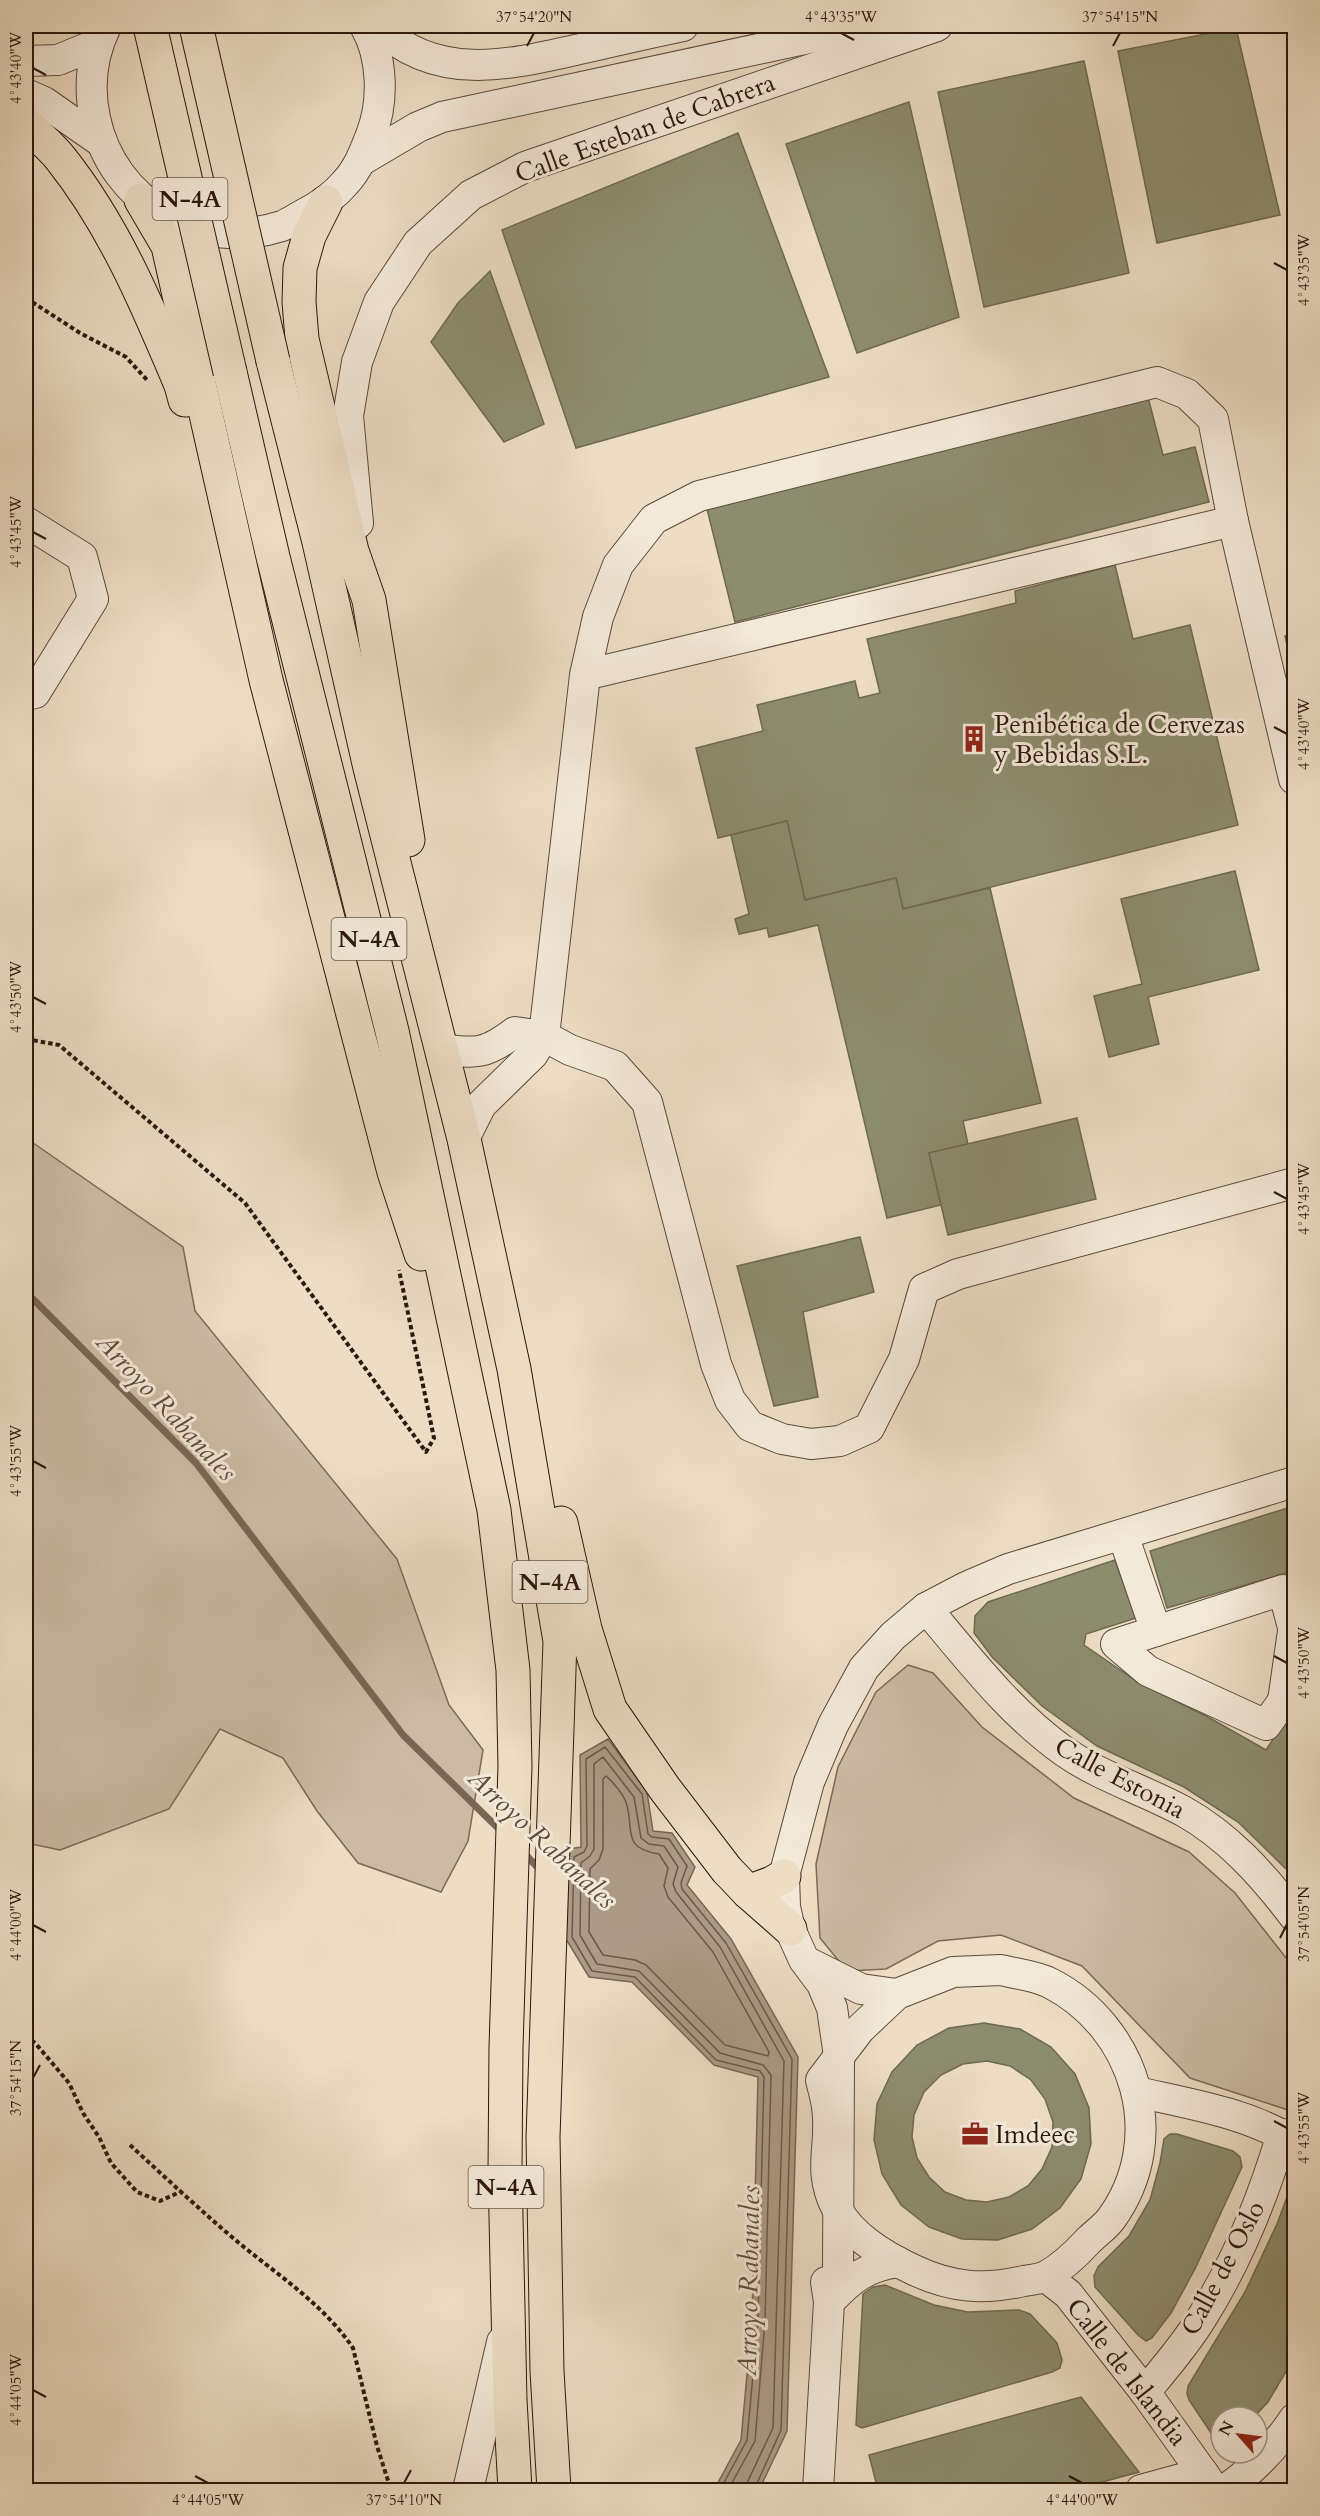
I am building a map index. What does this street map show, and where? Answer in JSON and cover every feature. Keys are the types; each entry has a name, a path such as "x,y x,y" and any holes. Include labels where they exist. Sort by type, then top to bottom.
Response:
{"main road":[{"name":"N-4A","path":"150,26 273,557 392,1031 494,1510 513,1670 515,1766 506,2047 505,2171 510,2400 515,2490"},
{"name":"N-4A","path":"196,26 273,361 319,542 370,768 464,1139 514,1369 560,1641 543,2137 547,2372 554,2490"},
{"path":"26,124 60,158 100,214 142,292 181,385 234,586 266,680"},
{"path":"141,200 168,246 266,680 394,1172 436,1300 494,1510"},
{"path":"326,202 309,236 300,268 301,330 352,551 369,600 441,1049"},
{"path":"514,1369 562,1528 585,1629 610,1709 727,1870 790,1929"},
{"path":"748,1892 784,1876"}],"street":[{"path":"101,35 90,93 100,141 117,173 141,200 184,225 233,234 283,226 326,202 346,183 362,160 377,120 380,77 371,35 365,26"},
{"path":"378,26 390,38 422,54 457,65 495,66 683,26"},
{"name":"Calle Esteban de Cabrera","path":"362,160 418,127 442,117 865,26"},
{"name":"Calle Esteban de Cabrera","path":"369,600 353,491 348,416 357,362 379,302 418,243 471,195 525,167 937,26"},
{"path":"26,61 58,60 101,35"},
{"path":"26,94 44,102 100,141"},
{"path":"464,1139 481,1105 533,1054 544,1036 585,675 598,617 618,565 654,519 699,496 1157,382 1187,394 1214,419 1233,521 1294,779"},
{"path":"585,675 1233,521"},
{"path":"26,522 82,557 93,599 35,693 26,695"},
{"path":"441,1049 470,1053 494,1048 515,1032 544,1036 570,1050 615,1066 647,1102 716,1364 729,1400 750,1426 782,1439 812,1444 840,1441 869,1428 904,1359 924,1289 958,1274 1294,1183"},
{"path":"818,2490 829,2302 814,2195 821,2080 819,2020 804,1960 790,1929 785,1907 784,1876 809,1782 833,1725 864,1668 893,1636 926,1608 1008,1569 1294,1482"},
{"path":"1123,1535 1156,1631"},
{"path":"1283,1590 1294,1631 1289,1702 1266,1725 1148,1671 1116,1644 1283,1590"},
{"name":"Calle Estonia","path":"926,1608 983,1675 1038,1733 1067,1754 1107,1776 1183,1811 1210,1828 1240,1852 1294,1916"},
{"path":"797,1826 804,1960 822,1984 832,2008 839,2056 838,2275 829,2302"},
{"path":"804,1960 832,1977 861,1989 897,1994"},
{"path":"1001,1970 1048,1983 1089,2009 1120,2047 1137,2092 1140,2136 1131,2180 1111,2219 1079,2250 1046,2277 996,2288 961,2286 926,2275 872,2246 838,2211 825,2182 828,2108 821,2080 860,2029 897,1994 953,1972 1001,1970"},
{"path":"1137,2092 1217,2110 1288,2138"},
{"name":"Calle de Oslo","path":"1145,2392 1173,2358 1207,2309 1288,2138"},
{"path":"829,2302 851,2279 881,2265 898,2262"},
{"name":"Calle de Islandia","path":"1046,2277 1068,2294 1214,2484"},
{"path":"468,2490 509,2310"},
{"path":"1214,2484 1252,2471 1279,2442 1294,2420"},
{"name":"Calle de Islandia","path":"1142,2490 1214,2484"}],"path":[{"path":"26,1038 59,1045 245,1203 426,1452 434,1438 398,1266"},
{"path":"26,2035 69,2083 111,2163 137,2192 160,2201 182,2191"},
{"path":"130,2145 237,2242 298,2290 345,2335 353,2348 377,2446 391,2490"}],"shaded area":[{"path":"26,1138 183,1247 195,1311 397,1559 449,1705 483,1750 468,1841 441,1892 358,1863 317,1811 283,1758 220,1729 169,1809 60,1850 26,1843"},
{"path":"908,1665 933,1673 982,1727 1074,1798 1189,1852 1235,1893 1294,1968 1294,2112 1190,2078 1082,1966 1001,1935 938,1941 886,1969 847,1971 820,1938 816,1864 838,1767 876,1692"}],"water":[{"path":"608,1739 647,1792 653,1831 672,1833 695,1867 687,1885 731,1939 798,2057 787,2431 759,2490 714,2490 741,2440 752,2320 758,2077 714,2065 632,1982 589,1977 566,1939 568,1849 581,1847 580,1755"}],"building: Comercios":[{"path":"1244,2368 1277,2387 1264,2405 1252,2405 1229,2391"}],"building: Industria":[{"path":"1236,28 1280,215 1157,243 1118,51"},
{"path":"1084,61 1129,273 984,307 938,92"},
{"path":"909,102 959,317 857,353 786,144"},
{"path":"738,133 829,377 576,448 502,230"},
{"path":"490,271 544,424 504,442 431,342 458,303"},
{"path":"1148,397 1163,455 1195,447 1209,502 735,622 707,509"},
{"name":"Penibética de Cervezas y Bebidas S.L.","path":"1115,565 1133,639 1190,625 1238,825 903,909 896,878 805,900 787,821 718,838 696,748 763,731 757,705 855,681 859,698 880,693 867,639 1016,603 1015,591"},
{"path":"1294,633 1294,677 1285,636"},
{"path":"787,821 805,900 896,878 903,909 990,888 1041,1103 963,1121 968,1144 929,1153 941,1205 887,1218 818,925 769,937 767,928 739,934 735,919 749,914 731,835"},
{"path":"1235,871 1259,970 1148,997 1159,1044 1109,1057 1094,996 1142,984 1121,899"},
{"path":"1077,1118 1096,1199 948,1235 929,1153"},
{"path":"860,1237 874,1292 803,1312 818,1397 774,1406 737,1266"},
{"path":"1294,1506 1294,1587 1289,1572 1167,1608 1150,1551"},
{"path":"1115,1560 1136,1618 1086,1634 1084,1645 1141,1684 1208,1717 1266,1750 1285,1721 1294,1722 1294,1871 1285,1868 1238,1822 1184,1787 1097,1746 1042,1706 993,1658 974,1633 975,1616 988,1602"},
{"path":"984,2023 1020,2029 1051,2047 1075,2074 1089,2108 1091,2144 1081,2179 1060,2208 1032,2229 998,2240 962,2239 929,2227 901,2205 882,2174 874,2140 877,2104 892,2072 917,2045 949,2028","holes":["987,2061 1010,2066 1031,2080 1045,2099 1053,2122 1052,2147 1042,2169 1028,2186 1009,2197 987,2202 966,2200 945,2192 929,2177 917,2158 912,2137 914,2115 924,2092 941,2075 963,2064"]},
{"path":"1170,2134 1177,2134 1233,2151 1240,2157 1242,2167 1196,2267 1171,2313 1152,2338 1146,2341 1095,2287 1094,2276 1098,2267 1129,2236 1150,2200 1164,2139"},
{"path":"1294,2186 1294,2358 1265,2405 1209,2405 1209,2430 1189,2400 1188,2386 1245,2292 1277,2224 1290,2189"},
{"path":"885,2285 934,2305 968,2312 1019,2310 1030,2314 1057,2343 1062,2360 1060,2368 862,2428 856,2425 863,2294 873,2287"},
{"path":"1081,2397 1139,2472 1073,2490 878,2490 869,2455"}],"waterway":[{"name":"Arroyo Rabanales","path":"26,1292 196,1463 403,1735 503,1833"},
{"name":"Arroyo Rabanales","path":"524,1853 541,1871"}],"place":[{"name":"Penibética de Cervezas y Bebidas S.L.","path":"974,739"},
{"name":"Imdeec","path":"975,2134"}]}
